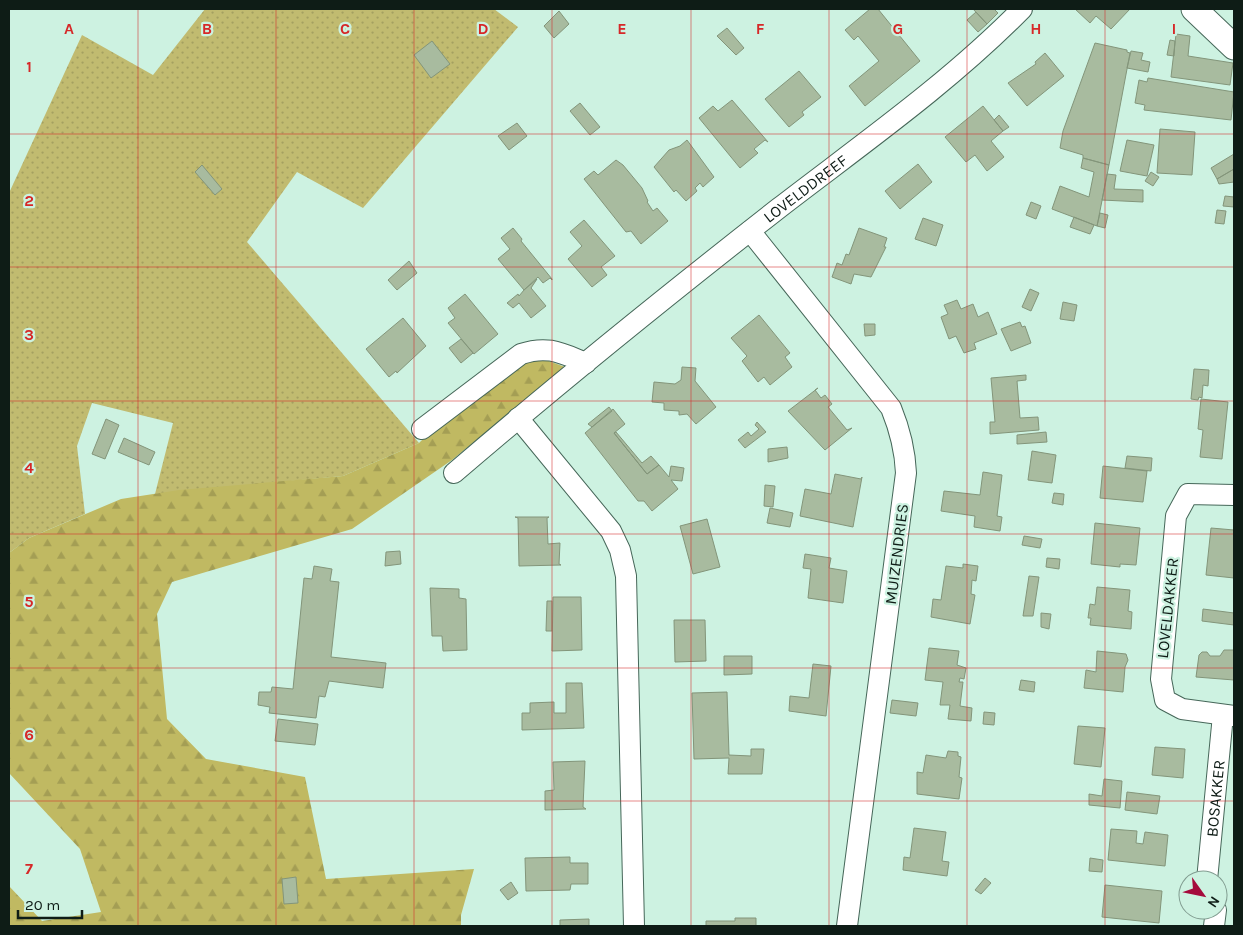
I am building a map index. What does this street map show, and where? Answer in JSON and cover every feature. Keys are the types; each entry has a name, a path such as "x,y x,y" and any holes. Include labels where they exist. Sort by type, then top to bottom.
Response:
{"street":[{"name":"LOVELDDREEF","path":"454,473 586,362 750,231 889,125 994,37 1022,9"},
{"path":"1194,9 1234,47"},
{"name":"MUIZENDRIES","path":"750,231 891,408 902,435 905,454 906,473 847,926"},
{"path":"422,429 521,354 534,349 550,349 586,362"},
{"path":"518,418 611,531 620,550 626,576 634,926"},
{"name":"LOVELDAKKER","path":"1229,715 1182,709 1165,700 1160,679 1176,516 1188,494 1234,495"},
{"name":"BOSAKKER","path":"1208,870 1229,715"}],"shaded area":[{"path":"205,9 494,9 518,27 363,208 297,172 247,242 419,443 343,476 155,494 173,423 92,403 77,446 85,514 29,538 9,553 9,193 82,35 153,75"}],"green space":[{"path":"533,358 546,360 565,367 452,460 352,529 172,582 157,614 167,719 206,759 305,777 326,879 474,869 461,915 461,926 9,926 9,886 42,921 101,912 80,849 9,773 9,553 29,538 121,499 179,490 343,476 419,443 456,407"}],"building":[{"path":"870,9 878,9 920,61 865,106 849,86 879,61 858,36 854,40 845,30"},
{"path":"973,9 994,9 998,13 987,24"},
{"path":"1075,9 1130,9 1111,29 1096,16 1090,23"},
{"path":"559,11 569,24 554,38 544,26"},
{"path":"976,12 987,24 978,32 967,20"},
{"path":"727,28 744,48 736,55 717,36"},
{"path":"1176,34 1190,36 1188,56 1233,63 1230,85 1171,77"},
{"path":"1170,40 1175,41 1174,56 1167,55"},
{"path":"432,41 450,64 431,78 414,55"},
{"path":"1095,43 1127,50 1130,53 1109,165 1083,158 1083,155 1060,148 1063,131"},
{"path":"1131,51 1143,53 1141,60 1150,62 1148,72 1127,68"},
{"path":"1045,53 1064,76 1027,106 1008,83 1036,64 1035,62"},
{"path":"799,71 821,97 802,112 804,115 789,127 765,99"},
{"path":"1148,78 1234,92 1231,120 1144,110 1145,105 1135,103 1139,80 1147,82"},
{"path":"732,100 768,142 765,140 754,149 758,153 740,168 699,118 713,106 718,111"},
{"path":"580,103 600,127 590,135 570,111"},
{"path":"983,106 1003,131 991,141 1004,157 987,171 975,155 966,162 945,137"},
{"path":"999,115 1009,127 1003,131 994,120"},
{"path":"517,123 527,136 509,150 498,136"},
{"path":"1160,129 1195,132 1192,175 1157,173"},
{"path":"687,140 714,177 703,187 700,183 695,188 697,191 686,201 676,190 674,192 654,167 669,150 680,146"},
{"path":"1127,140 1154,145 1147,176 1120,171"},
{"path":"1234,154 1234,169 1217,179 1211,168"},
{"path":"1083,158 1109,165 1097,226 1052,209 1060,186 1089,197 1094,172 1081,168"},
{"path":"616,160 623,165 642,188 647,202 653,211 657,208 668,221 641,244 631,231 626,232 584,179 594,171 598,175"},
{"path":"918,164 932,182 900,209 885,191"},
{"path":"202,165 222,189 215,195 195,172"},
{"path":"1234,169 1234,182 1219,184 1217,179"},
{"path":"1151,172 1159,177 1153,186 1145,181"},
{"path":"1107,174 1116,175 1114,189 1143,190 1143,202 1102,200"},
{"path":"1225,196 1234,197 1234,207 1223,206"},
{"path":"1031,202 1041,206 1036,219 1026,215"},
{"path":"1217,210 1226,211 1224,224 1215,223"},
{"path":"1100,213 1108,215 1105,228 1097,226"},
{"path":"1074,217 1094,225 1090,234 1070,227"},
{"path":"923,218 943,225 936,246 915,239"},
{"path":"584,220 615,256 601,267 607,275 592,287 568,259 582,246 570,232"},
{"path":"513,228 552,280 550,278 543,283 538,277 524,290 498,259 510,249 501,238"},
{"path":"859,228 887,238 884,247 886,247 871,277 854,274 851,284 832,277 837,263 842,265 846,254 849,255"},
{"path":"409,261 417,273 397,290 388,280"},
{"path":"537,279 531,288 546,306 531,318 519,303 513,308 507,303 518,294 519,296"},
{"path":"1030,289 1039,293 1031,311 1022,307"},
{"path":"465,294 498,334 474,354 448,323 455,318 448,308"},
{"path":"957,300 961,309 973,304 978,317 988,312 997,334 974,343 976,349 964,353 956,336 949,339 941,317 948,314 944,305"},
{"path":"1063,302 1077,305 1074,321 1060,319"},
{"path":"759,315 790,353 785,357 792,367 770,385 764,377 758,382 742,361 747,356 731,338"},
{"path":"403,318 426,346 397,373 396,371 389,377 366,349"},
{"path":"1020,322 1022,327 1025,326 1031,343 1011,351 1001,329"},
{"path":"864,324 875,324 875,335 865,336"},
{"path":"461,339 473,353 461,363 449,348"},
{"path":"682,367 696,368 695,381 716,407 696,424 687,414 679,415 679,411 664,410 664,403 652,402 654,382 675,384 681,380"},
{"path":"1194,369 1209,370 1208,386 1203,385 1202,398 1199,397 1198,400 1191,399"},
{"path":"1026,375 1026,380 1017,381 1020,418 1038,417 1039,430 990,434 990,422 995,422 991,378"},
{"path":"815,390 821,398 825,395 832,404 828,407 847,430 852,428 825,450 788,411"},
{"path":"1201,399 1228,402 1222,459 1200,457 1203,430 1198,429"},
{"path":"609,407 612,411 592,427 588,424"},
{"path":"613,409 625,424 614,433 647,474 659,465 669,477 671,466 684,468 682,481 671,480 678,489 652,511 644,501 638,501 585,433"},
{"path":"106,419 119,425 105,459 92,454"},
{"path":"757,422 766,432 745,448 738,440 748,432 751,436 759,429 755,425"},
{"path":"616,432 642,463 651,456 659,465 647,474 614,433"},
{"path":"1046,432 1047,442 1017,444 1017,435"},
{"path":"124,438 155,452 149,465 118,452"},
{"path":"787,447 788,458 768,462 768,449"},
{"path":"1032,451 1056,455 1052,483 1028,480"},
{"path":"1127,456 1152,458 1151,471 1125,468"},
{"path":"1103,466 1147,471 1143,502 1100,498"},
{"path":"983,472 1002,475 997,516 1002,517 1000,531 974,527 975,516 941,511 944,491 980,495"},
{"path":"835,474 861,479 862,477 853,527 800,516 805,489 831,494"},
{"path":"765,485 775,486 773,507 764,506"},
{"path":"1054,493 1064,494 1063,505 1052,503"},
{"path":"770,508 793,513 790,527 767,523"},
{"path":"515,517 549,517 547,518 548,544 560,543 559,564 561,565 519,566 518,518"},
{"path":"707,519 720,567 693,574 680,526"},
{"path":"1095,523 1140,528 1136,565 1120,564 1120,567 1091,564"},
{"path":"1211,528 1234,530 1234,578 1206,575"},
{"path":"1024,536 1042,539 1040,548 1022,545"},
{"path":"400,551 401,564 385,566 386,552"},
{"path":"805,554 831,558 829,568 847,571 843,603 808,598 811,569 803,568"},
{"path":"1047,558 1060,559 1059,569 1046,567"},
{"path":"963,564 978,566 976,581 972,580 971,594 975,595 970,624 931,617 933,599 941,600 946,566 963,568"},
{"path":"314,566 332,569 330,581 339,582 331,657 386,663 383,688 329,681 325,697 319,696 316,718 269,713 270,707 258,705 259,692 271,692 272,687 293,689 304,578 312,579"},
{"path":"1029,576 1039,577 1033,616 1023,616"},
{"path":"1097,587 1130,590 1128,611 1132,612 1131,629 1090,625 1091,618 1088,618 1090,604 1095,605"},
{"path":"430,588 459,589 459,598 466,599 467,650 443,651 442,636 432,636"},
{"path":"553,597 581,597 582,650 552,651"},
{"path":"547,601 552,601 552,631 546,631"},
{"path":"1203,609 1234,613 1234,625 1202,621"},
{"path":"1041,613 1051,614 1049,629 1041,627"},
{"path":"674,620 705,620 706,661 675,662"},
{"path":"929,648 959,651 957,665 966,668 964,679 960,678 959,682 963,682 960,706 972,708 971,721 948,719 950,705 940,705 943,682 925,680"},
{"path":"1224,650 1234,650 1234,680 1196,677 1199,655 1202,652 1207,652 1210,656 1220,656"},
{"path":"1097,651 1126,654 1128,660 1125,667 1123,692 1084,688 1086,670 1096,672"},
{"path":"724,656 752,656 752,674 724,675"},
{"path":"813,664 831,666 826,716 789,711 790,696 809,698"},
{"path":"1021,680 1035,682 1034,692 1019,690"},
{"path":"566,683 582,683 584,728 522,730 522,713 530,713 530,703 554,702 554,713 566,713"},
{"path":"727,692 729,755 751,756 751,749 764,749 762,774 728,774 729,758 694,759 692,693"},
{"path":"892,700 918,703 916,716 890,713"},
{"path":"984,712 995,713 994,725 983,724"},
{"path":"278,719 318,724 315,745 275,741"},
{"path":"1078,726 1105,728 1101,767 1074,764"},
{"path":"1155,747 1185,749 1183,778 1152,775"},
{"path":"948,751 958,752 958,756 961,757 959,777 962,778 959,799 917,794 917,772 923,773 926,755 946,758"},
{"path":"585,761 583,807 586,809 545,810 545,791 554,790 553,762"},
{"path":"1104,779 1122,781 1120,808 1089,805 1089,794 1102,796"},
{"path":"1127,792 1160,796 1157,814 1125,810"},
{"path":"914,828 946,832 942,861 949,862 947,876 903,870 904,857 910,858"},
{"path":"1111,829 1137,831 1136,843 1143,844 1145,832 1168,835 1165,866 1108,860"},
{"path":"570,857 570,863 588,863 588,884 571,884 570,890 526,891 525,858"},
{"path":"1090,858 1103,860 1102,872 1089,871"},
{"path":"296,877 298,903 284,904 282,879"},
{"path":"985,878 991,883 981,894 975,890"},
{"path":"511,882 518,893 508,900 500,890"},
{"path":"1105,885 1162,891 1159,923 1102,917"},
{"path":"735,918 756,918 756,926 706,926 706,921 735,921"},
{"path":"589,919 589,926 560,926 560,920"}]}
